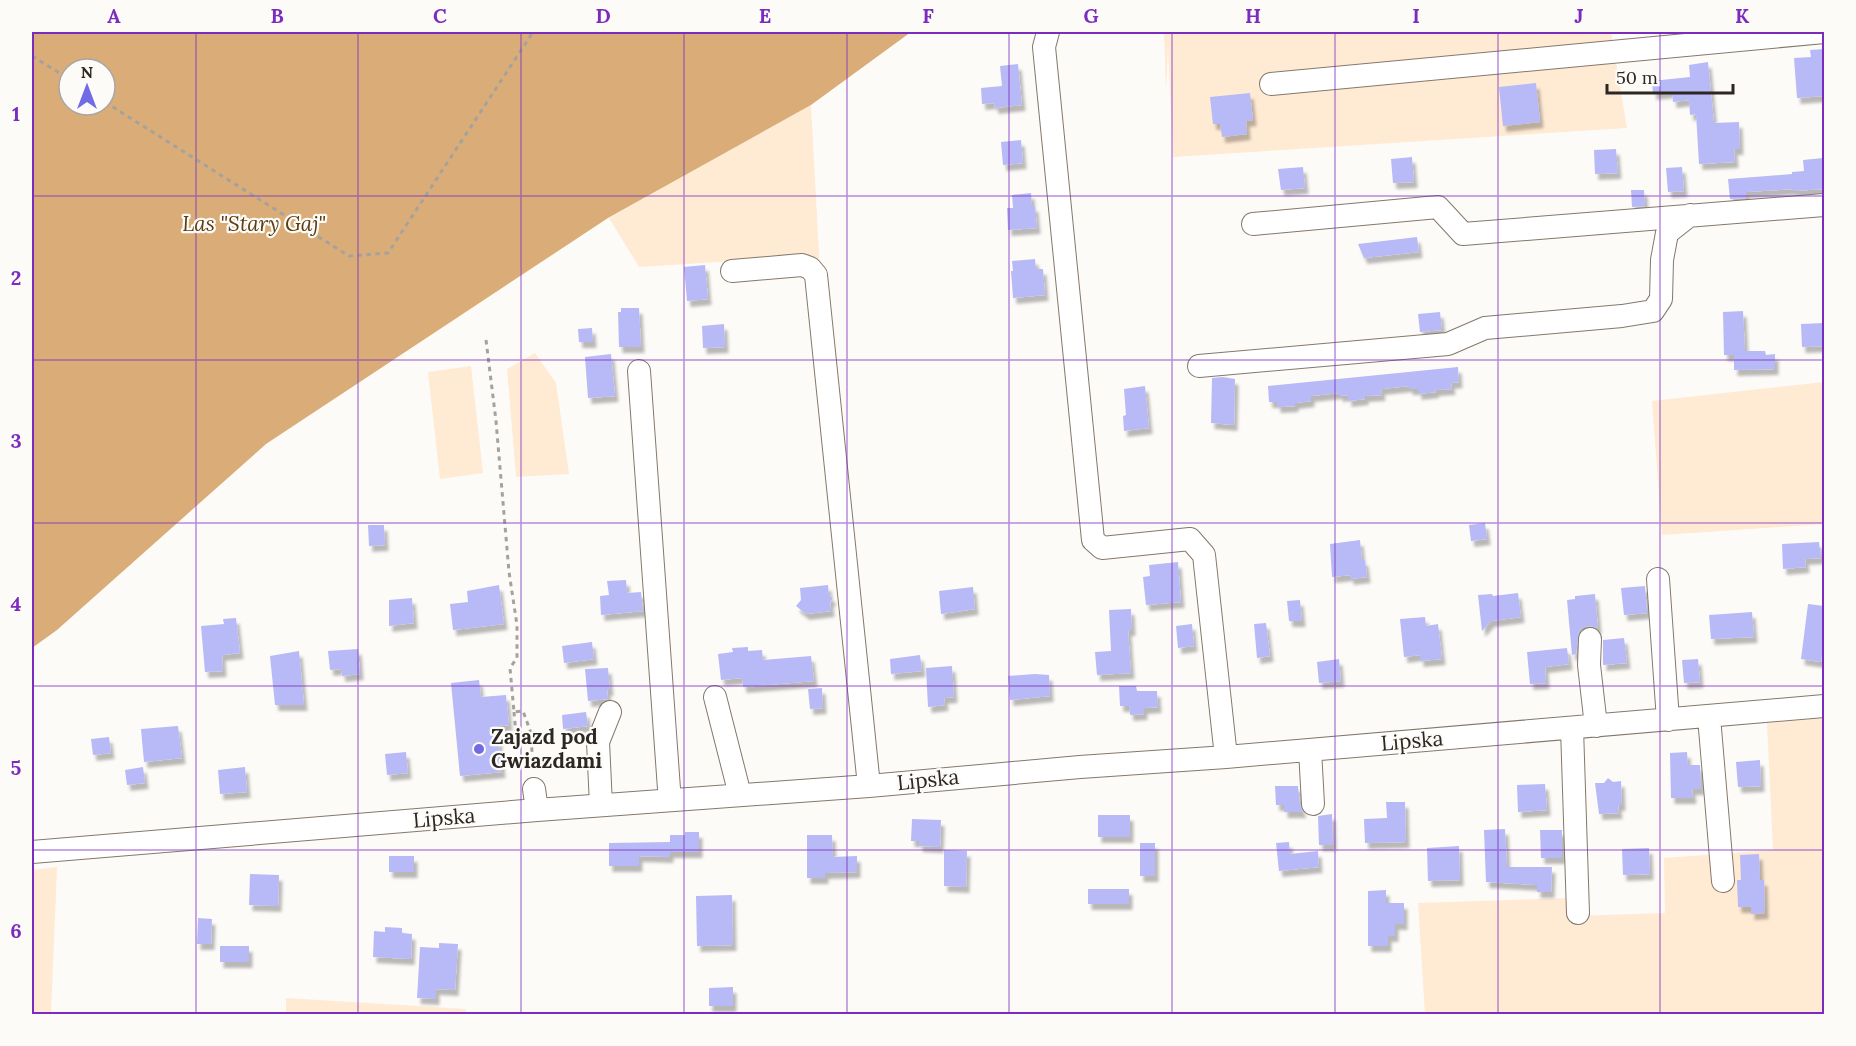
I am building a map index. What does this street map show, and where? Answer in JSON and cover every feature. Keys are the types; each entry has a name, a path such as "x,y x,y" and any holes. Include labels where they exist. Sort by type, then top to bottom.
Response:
{"street":[{"path":"1048,32 1044,47 1093,540 1102,548 1190,539 1204,555 1226,757"},
{"path":"1270,84 1824,32"},
{"path":"1253,224 1438,207 1463,234 1824,205"},
{"path":"1199,366 1448,344 1485,328 1622,316 1653,311 1661,299 1662,260 1667,233 1690,215"},
{"path":"732,271 802,265 810,268 816,275 869,786"},
{"path":"639,371 669,789 672,800"},
{"path":"1658,579 1668,720"},
{"path":"1590,639 1589,665 1596,726"},
{"path":"715,697 740,795"},
{"name":"Lipska","path":"32,852 536,799 601,805 869,786 1824,706"},
{"path":"601,805 598,742 610,712"},
{"path":"1709,717 1723,881"},
{"path":"1572,728 1578,913"},
{"path":"1310,750 1313,804"}],"path":[{"path":"117,110 349,256 388,253 533,32"},
{"path":"32,56 57,72"},
{"path":"486,340 517,625 518,658 510,668 516,735"},
{"path":"514,712 524,711 531,734 536,799"},
{"path":"503,726 505,735 531,734"}],"shaded area":[{"path":"1164,32 1611,32 1627,128 1173,157 1168,48 1166,90"},
{"path":"811,105 820,272 735,261 639,267 609,218"},
{"path":"535,353 556,383 569,474 516,477 507,369"},
{"path":"471,366 483,473 440,479 428,372"},
{"path":"1824,382 1824,524 1662,535 1652,401"},
{"path":"1824,718 1824,1014 1425,1014 1418,903 1573,898 1574,916 1665,913 1664,858 1773,850 1767,723"},
{"path":"57,867 51,1014 32,1014 32,870"},
{"path":"286,998 466,1009 465,1014 286,1014"}],"green space":[{"name":"Las \"Stary Gaj\"","path":"32,32 911,32 811,105 608,218 266,444 57,630 32,648"}],"building":[{"path":"1824,49 1824,96 1797,98 1794,58 1811,57 1810,50"},
{"path":"1708,62 1714,123 1739,122 1740,149 1734,149 1735,162 1699,164 1696,114 1690,115 1689,100 1673,102 1672,92 1653,94 1652,81 1690,77 1689,65"},
{"path":"1018,64 1022,105 995,108 994,103 982,104 981,88 1002,86 1000,66"},
{"path":"1536,83 1540,122 1503,126 1499,87"},
{"path":"1250,93 1253,120 1246,121 1247,134 1222,137 1220,124 1213,124 1210,97"},
{"path":"1021,140 1023,163 1003,165 1001,142"},
{"path":"1616,149 1618,173 1595,174 1594,150"},
{"path":"1412,157 1414,182 1393,183 1391,159"},
{"path":"1823,158 1824,189 1746,192 1746,198 1730,199 1728,179 1792,174 1792,172 1804,171 1803,160"},
{"path":"1303,167 1305,188 1281,190 1278,169"},
{"path":"1682,167 1684,191 1668,192 1666,168"},
{"path":"1631,190 1644,190 1645,206 1632,207"},
{"path":"1031,193 1037,228 1008,230 1007,208 1013,208 1012,195"},
{"path":"1417,237 1419,252 1364,258 1358,244"},
{"path":"1035,259 1036,269 1043,269 1045,295 1013,298 1012,261"},
{"path":"705,265 708,299 687,301 684,267"},
{"path":"621,308 639,308 641,347 619,347 618,312 621,312"},
{"path":"1743,311 1745,351 1765,351 1766,355 1775,354 1775,369 1734,370 1734,355 1724,355 1723,312"},
{"path":"1440,312 1442,330 1420,332 1418,314"},
{"path":"1824,323 1824,346 1802,347 1801,324"},
{"path":"724,324 725,347 703,348 702,326"},
{"path":"592,328 593,342 579,342 578,329"},
{"path":"611,354 615,396 588,398 585,357"},
{"path":"1458,367 1459,382 1451,383 1452,389 1435,390 1436,392 1418,394 1418,389 1409,389 1409,386 1381,389 1382,395 1365,396 1365,399 1348,401 1348,395 1339,396 1339,393 1311,396 1311,401 1295,403 1295,406 1277,407 1277,402 1269,402 1268,386"},
{"path":"1212,378 1235,379 1234,425 1211,423"},
{"path":"1145,386 1149,428 1124,431 1123,416 1126,415 1124,389"},
{"path":"1485,523 1487,539 1471,541 1469,525"},
{"path":"368,525 384,525 385,545 369,546"},
{"path":"1360,540 1367,577 1350,579 1350,575 1332,577 1330,544"},
{"path":"1819,542 1821,558 1805,559 1806,567 1783,569 1782,544"},
{"path":"1178,562 1181,602 1146,605 1143,577 1150,576 1149,565"},
{"path":"626,580 627,593 641,592 643,611 601,615 600,596 609,595 607,581"},
{"path":"499,585 504,624 453,630 450,604 468,602 467,591"},
{"path":"828,585 829,595 833,598 830,602 831,611 806,614 796,606 801,600 800,588"},
{"path":"1645,586 1647,613 1624,615 1621,588"},
{"path":"973,587 975,609 941,614 939,591"},
{"path":"1518,593 1521,617 1491,621 1482,631 1478,595"},
{"path":"1595,594 1598,628 1583,627 1579,631 1576,654 1572,655 1567,600 1575,599 1575,596"},
{"path":"412,598 414,623 389,626 389,600"},
{"path":"1300,600 1302,621 1289,621 1287,601"},
{"path":"1808,604 1824,606 1821,662 1801,659"},
{"path":"1131,609 1132,630 1128,630 1131,673 1097,675 1095,652 1111,651 1109,610"},
{"path":"1752,612 1754,637 1711,639 1709,615"},
{"path":"1425,617 1426,626 1438,624 1442,659 1420,661 1420,655 1404,657 1400,619"},
{"path":"236,618 240,653 222,655 223,671 205,672 201,626 224,624 223,619"},
{"path":"1266,623 1270,656 1257,658 1254,624"},
{"path":"1192,624 1194,646 1178,648 1176,626"},
{"path":"1624,638 1627,663 1603,665 1603,640"},
{"path":"592,642 594,659 564,663 562,646"},
{"path":"748,647 748,651 762,650 763,660 811,656 814,681 743,687 742,678 721,680 718,654 733,652 732,648"},
{"path":"1567,648 1569,664 1545,667 1546,683 1530,684 1527,652"},
{"path":"358,649 360,674 342,676 341,669 330,670 328,651"},
{"path":"299,651 304,705 275,705 270,656"},
{"path":"920,655 922,671 891,674 890,659"},
{"path":"1339,659 1341,681 1319,683 1317,662"},
{"path":"1698,659 1700,682 1684,683 1682,660"},
{"path":"952,666 954,697 944,698 945,705 928,707 926,668"},
{"path":"608,668 610,690 607,690 608,699 588,701 585,669"},
{"path":"1049,675 1050,696 1010,700 1008,676"},
{"name":"Zajazd pod Gwiazdami","path":"479,680 481,697 506,695 509,725 497,726 502,772 460,776 451,683"},
{"path":"1119,686 1136,686 1137,691 1157,691 1158,707 1144,708 1144,714 1130,715 1129,706 1120,706"},
{"path":"822,688 823,708 810,709 808,689"},
{"path":"586,712 588,726 563,729 562,715"},
{"path":"178,726 182,758 144,762 141,729"},
{"path":"109,737 111,753 93,755 91,739"},
{"path":"406,752 408,773 387,775 385,754"},
{"path":"1687,752 1688,765 1700,765 1701,789 1692,789 1693,798 1671,798 1670,753"},
{"path":"1760,760 1761,786 1738,787 1736,762"},
{"path":"143,767 145,783 127,785 125,770"},
{"path":"245,767 247,792 220,794 218,770"},
{"path":"1608,778 1613,782 1621,781 1622,805 1618,805 1619,813 1599,814 1595,783 1604,783"},
{"path":"1545,784 1547,810 1518,812 1517,785"},
{"path":"1275,786 1298,786 1303,812 1284,812 1284,805 1276,805"},
{"path":"1386,802 1405,802 1406,842 1365,843 1364,819 1387,818"},
{"path":"1332,814 1333,845 1319,845 1318,816"},
{"path":"1098,815 1130,815 1130,837 1098,837"},
{"path":"912,819 941,820 940,847 919,846 919,841 911,841"},
{"path":"1505,829 1507,867 1552,867 1551,892 1537,892 1537,885 1486,882 1484,830"},
{"path":"1540,830 1562,830 1562,858 1541,858"},
{"path":"685,832 699,832 699,852 670,852 670,857 639,856 639,866 609,866 609,843 670,842 670,835 685,835"},
{"path":"807,835 832,835 833,857 857,856 857,872 825,873 825,878 807,878"},
{"path":"1289,842 1290,854 1318,851 1319,867 1279,871 1276,843"},
{"path":"1140,843 1155,843 1155,876 1140,876"},
{"path":"1459,846 1460,880 1428,881 1427,848"},
{"path":"1649,848 1650,874 1623,875 1622,849"},
{"path":"944,850 967,851 966,887 944,886"},
{"path":"1759,854 1760,880 1764,880 1765,913 1751,914 1751,907 1738,907 1737,880 1741,880 1740,855"},
{"path":"389,856 414,856 414,872 389,872"},
{"path":"250,874 279,875 278,906 249,905"},
{"path":"1088,889 1129,889 1129,904 1088,904"},
{"path":"1386,890 1386,903 1404,903 1404,924 1395,924 1395,936 1388,936 1388,946 1368,946 1368,891"},
{"path":"732,895 733,945 697,946 696,896"},
{"path":"198,918 212,919 211,944 197,944"},
{"path":"385,927 402,928 402,933 412,934 411,959 373,957 374,931 385,932"},
{"path":"439,943 458,944 455,990 436,989 436,999 417,998 420,947 439,948"},
{"path":"220,946 249,946 249,962 220,962"},
{"path":"733,987 733,1006 709,1006 709,988"}],"place":[{"name":"Zajazd pod Gwiazdami","path":"479,749"}]}
